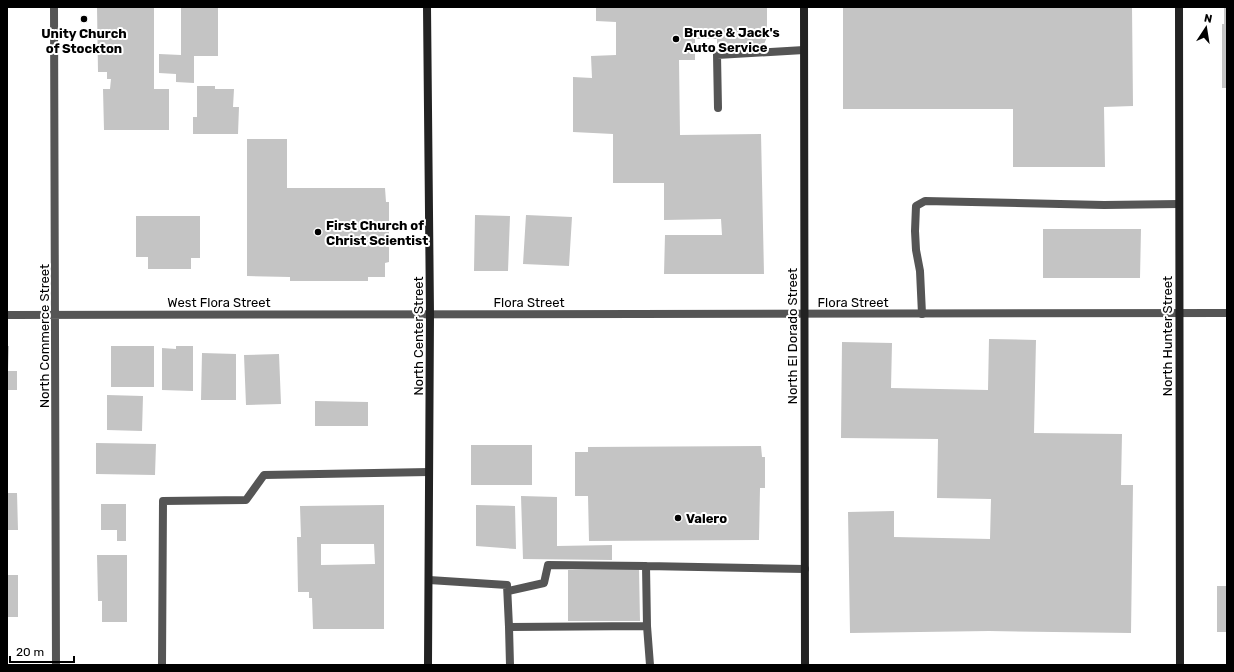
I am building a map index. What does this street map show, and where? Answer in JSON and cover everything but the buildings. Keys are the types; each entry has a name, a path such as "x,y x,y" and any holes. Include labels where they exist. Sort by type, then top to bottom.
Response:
{"main road":[{"name":"North Center Street","path":"427,7 430,314 428,665"},
{"name":"North El Dorado Street","path":"804,7 805,665"},
{"name":"North Hunter Street","path":"1179,7 1180,665"}],"street":[{"name":"North Commerce Street","path":"54,7 56,665"},
{"path":"718,108 717,55 804,50"},
{"path":"922,314 920,271 916,250 915,231 916,206 925,201 1179,204"},
{"name":"Flora Street","path":"430,314 1227,313"},
{"name":"West Flora Street","path":"7,315 430,314"},
{"path":"162,665 163,501 246,500 264,475 429,472"},
{"path":"429,580 507,588 544,583 548,565 805,569"},
{"path":"646,566 647,626 650,665"},
{"path":"507,588 510,665"},
{"path":"509,627 647,626"}],"place":[{"name":"Unity Church of Stockton","path":"84,19"},
{"name":"Bruce & Jack's Auto Service","path":"676,39"},
{"name":"First Church of Christ Scientist","path":"318,232"},
{"name":"Valero","path":"678,518"}]}
